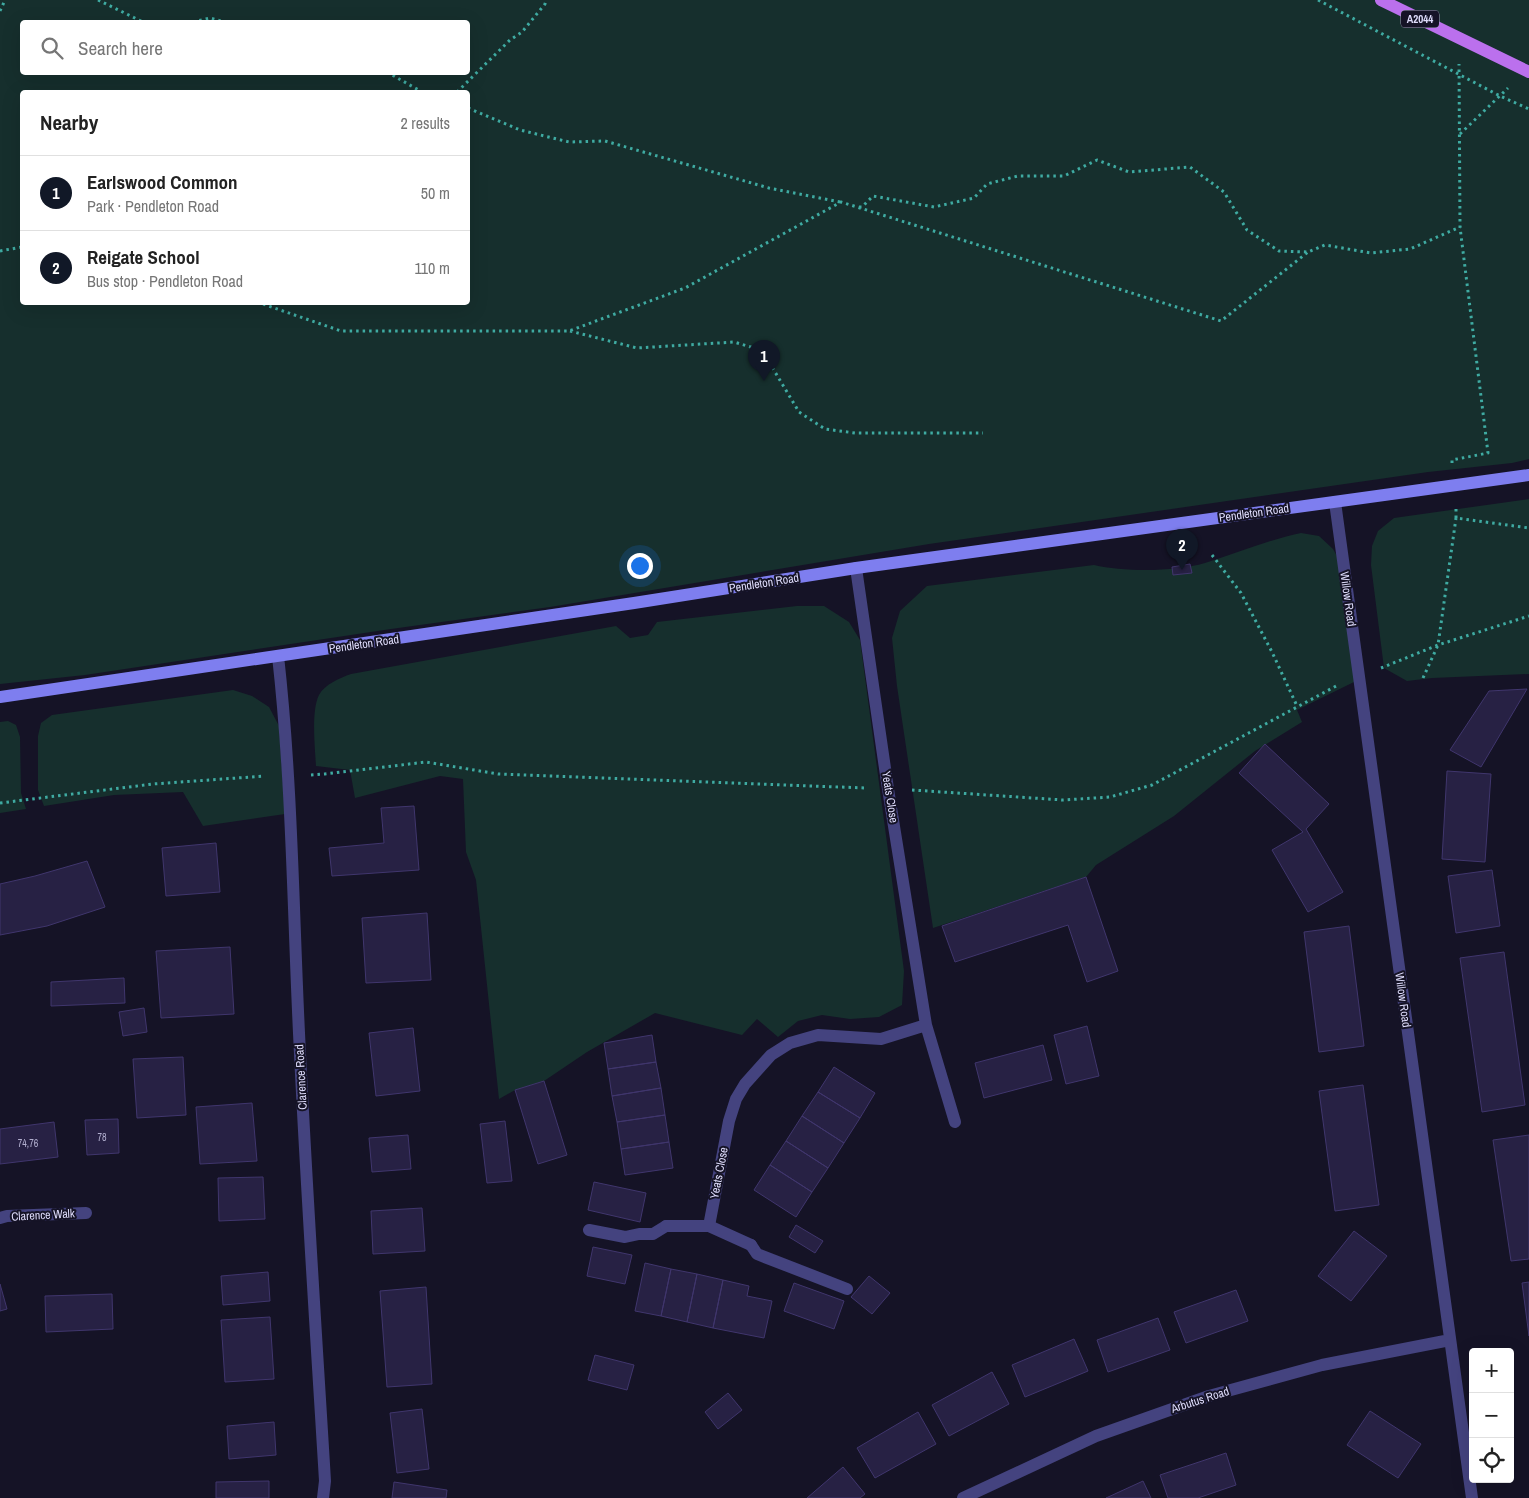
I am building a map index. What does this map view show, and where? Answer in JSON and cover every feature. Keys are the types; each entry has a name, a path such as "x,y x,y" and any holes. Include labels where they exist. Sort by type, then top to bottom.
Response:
{"main road":[{"name":"A2044","path":"1381,0 1526,71"}],"street":[{"name":"Pendleton Road","path":"0,697 624,605 856,568 1529,475"},
{"name":"Willow Road","path":"1335,502 1472,1498"},
{"name":"Yeats Close","path":"856,568 888,788 926,1025 955,1122"},
{"name":"Clarence Road","path":"278,656 287,774 300,1062 325,1481 323,1498"},
{"name":"Yeats Close","path":"709,1226 729,1121 736,1099 745,1084 771,1055 790,1043 818,1035 881,1039 926,1025"},
{"name":"Clarence Walk","path":"0,1218 8,1216 86,1213"},
{"path":"589,1230 625,1237 653,1234 666,1226 709,1226 751,1245 758,1254 847,1289"},
{"name":"Arbutus Road","path":"963,1498 1096,1436 1209,1396 1322,1365 1450,1340"}],"path":[{"path":"0,11 5,0"},
{"path":"98,0 139,20"},
{"path":"459,90 510,40 522,32 545,4 546,0"},
{"path":"1318,0 1500,96 1529,109"},
{"path":"202,20 210,18 218,20"},
{"path":"1423,678 1438,646 1456,518 1452,460 1488,453 1460,227 1460,75 1458,38"},
{"path":"1460,135 1526,71"},
{"path":"392,75 418,90"},
{"path":"470,109 520,130 570,142 605,141 769,188 862,207 873,196 934,206 974,198 988,184 1018,176 1064,176 1097,160 1129,172 1190,167 1224,192 1247,230 1279,251 1308,252"},
{"path":"569,331 685,288 841,202 1221,321 1308,252 1325,245 1371,253 1410,250 1460,227"},
{"path":"0,250 20,247"},
{"path":"266,305 341,331 569,331 637,348 734,342 754,348 766,357 799,412 825,429 855,433 983,433"},
{"path":"1456,518 1529,528"},
{"path":"1212,555 1241,593 1272,652 1296,706"},
{"path":"0,803 154,784 287,774 325,774 426,762 498,774 888,788 1063,800 1110,797 1152,785 1296,706 1359,675 1529,616"}],"green space":[{"path":"0,0 1529,0 1529,459 1512,463 1428,472 929,544 550,607 85,675 0,684"},
{"path":"1529,499 1529,674 1432,678 1407,681 1384,668 1371,565 1372,546 1378,531 1394,518"},
{"path":"1301,533 1319,536 1333,549 1341,563 1356,681 1297,710 1302,722 1255,751 1174,816 1096,865 1086,877 933,928 897,686 892,638 900,611 927,586 1094,565 1134,570 1179,568 1205,563"},
{"path":"797,606 824,606 849,622 860,640 904,971 902,1005 879,1017 850,1019 822,1015 798,1021 778,1037 757,1019 742,1035 655,1013 587,1052 544,1081 515,1090 499,1099 476,880 466,852 463,779 440,776 355,798 350,770 316,766 314,720 319,695 329,685 351,674 616,626 630,638 648,635 657,622"},
{"path":"233,690 252,696 269,707 279,726 285,814 203,826 183,792 114,795 44,806 38,790 38,736 41,723 52,715"},
{"path":"8,721 16,725 20,737 21,793 26,809 0,813 0,722"}],"building":[{"path":"1190,564 1192,573 1173,575 1172,567"},
{"path":"1527,689 1481,767 1450,750 1489,691"},
{"path":"1265,744 1329,804 1306,829 1343,892 1308,912 1272,850 1303,832 1239,773"},
{"path":"1447,771 1491,774 1485,862 1442,859"},
{"path":"414,806 419,870 332,876 329,848 384,843 381,808"},
{"path":"216,843 220,892 166,896 162,848"},
{"path":"87,861 105,907 47,926 0,935 0,884"},
{"path":"1492,870 1500,926 1456,933 1448,876"},
{"path":"1086,877 1118,971 1087,982 1068,925 955,962 942,926"},
{"path":"427,913 431,980 366,983 362,918"},
{"path":"1349,926 1364,1046 1319,1052 1304,932"},
{"path":"230,947 234,1014 161,1018 156,951"},
{"path":"1504,952 1525,1105 1482,1112 1460,958"},
{"path":"124,978 125,1003 51,1006 51,982"},
{"path":"144,1008 147,1032 123,1036 119,1012"},
{"path":"1087,1026 1099,1076 1066,1084 1054,1035"},
{"path":"413,1028 420,1091 376,1096 369,1033"},
{"path":"652,1035 656,1062 608,1069 604,1043"},
{"path":"1043,1045 1052,1080 984,1098 975,1063"},
{"path":"183,1057 186,1115 137,1118 133,1059"},
{"path":"656,1062 661,1088 612,1096 608,1069"},
{"path":"834,1067 875,1093 860,1118 818,1092"},
{"path":"544,1081 567,1155 538,1164 515,1090"},
{"path":"1363,1085 1379,1205 1335,1211 1319,1091"},
{"path":"661,1088 665,1115 617,1122 612,1096"},
{"path":"818,1092 860,1118 844,1143 802,1116"},
{"path":"252,1103 257,1161 200,1164 196,1107"},
{"path":"665,1115 669,1142 621,1149 617,1122"},
{"path":"802,1116 844,1143 828,1168 786,1141"},
{"path":"118,1119 119,1153 87,1155 85,1120"},
{"path":"505,1121 512,1181 487,1183 480,1124"},
{"path":"54,1122 58,1157 0,1164 0,1129"},
{"path":"408,1135 411,1169 372,1172 369,1138"},
{"path":"1529,1135 1529,1259 1511,1261 1493,1140"},
{"path":"786,1141 828,1168 812,1192 770,1165"},
{"path":"669,1142 673,1168 625,1175 621,1149"},
{"path":"770,1165 812,1192 796,1217 754,1190"},
{"path":"263,1177 265,1219 219,1221 218,1178"},
{"path":"594,1182 646,1193 640,1222 588,1210"},
{"path":"422,1208 425,1251 373,1254 371,1211"},
{"path":"796,1225 823,1241 815,1253 789,1237"},
{"path":"1354,1231 1387,1256 1351,1301 1318,1276"},
{"path":"593,1247 632,1255 625,1284 587,1276"},
{"path":"645,1263 671,1269 661,1316 635,1311"},
{"path":"671,1269 697,1274 687,1322 661,1316"},
{"path":"268,1272 270,1301 223,1305 221,1276"},
{"path":"697,1274 723,1280 713,1328 687,1322"},
{"path":"869,1276 890,1293 872,1314 851,1297"},
{"path":"723,1280 749,1286 747,1296 772,1301 764,1338 713,1328"},
{"path":"1529,1282 1529,1336 1522,1283"},
{"path":"794,1283 844,1301 834,1329 784,1311"},
{"path":"0,1284 7,1309 0,1311"},
{"path":"426,1287 432,1384 387,1387 380,1291"},
{"path":"1236,1290 1248,1321 1186,1343 1174,1312"},
{"path":"112,1294 113,1329 46,1332 45,1296"},
{"path":"270,1317 274,1379 225,1382 221,1320"},
{"path":"1158,1318 1170,1350 1108,1372 1097,1340"},
{"path":"1074,1339 1088,1371 1025,1397 1012,1365"},
{"path":"595,1355 634,1365 627,1390 588,1380"},
{"path":"992,1372 1009,1404 949,1436 932,1405"},
{"path":"728,1393 742,1410 718,1429 705,1412"},
{"path":"422,1409 429,1469 397,1473 390,1413"},
{"path":"1370,1411 1421,1444 1398,1478 1347,1445"},
{"path":"918,1412 936,1444 875,1478 857,1448"},
{"path":"274,1422 276,1455 229,1459 227,1426"},
{"path":"1226,1453 1236,1485 1198,1498 1168,1498 1160,1475"},
{"path":"843,1467 865,1494 860,1498 807,1498"},
{"path":"269,1481 269,1498 216,1498 216,1482"},
{"path":"1143,1481 1151,1498 1106,1498"},
{"path":"394,1482 447,1490 446,1498 392,1498"}],"place":[{"name":"Earlswood Common","path":"764,381"},
{"name":"Reigate School","path":"1182,570"}]}
